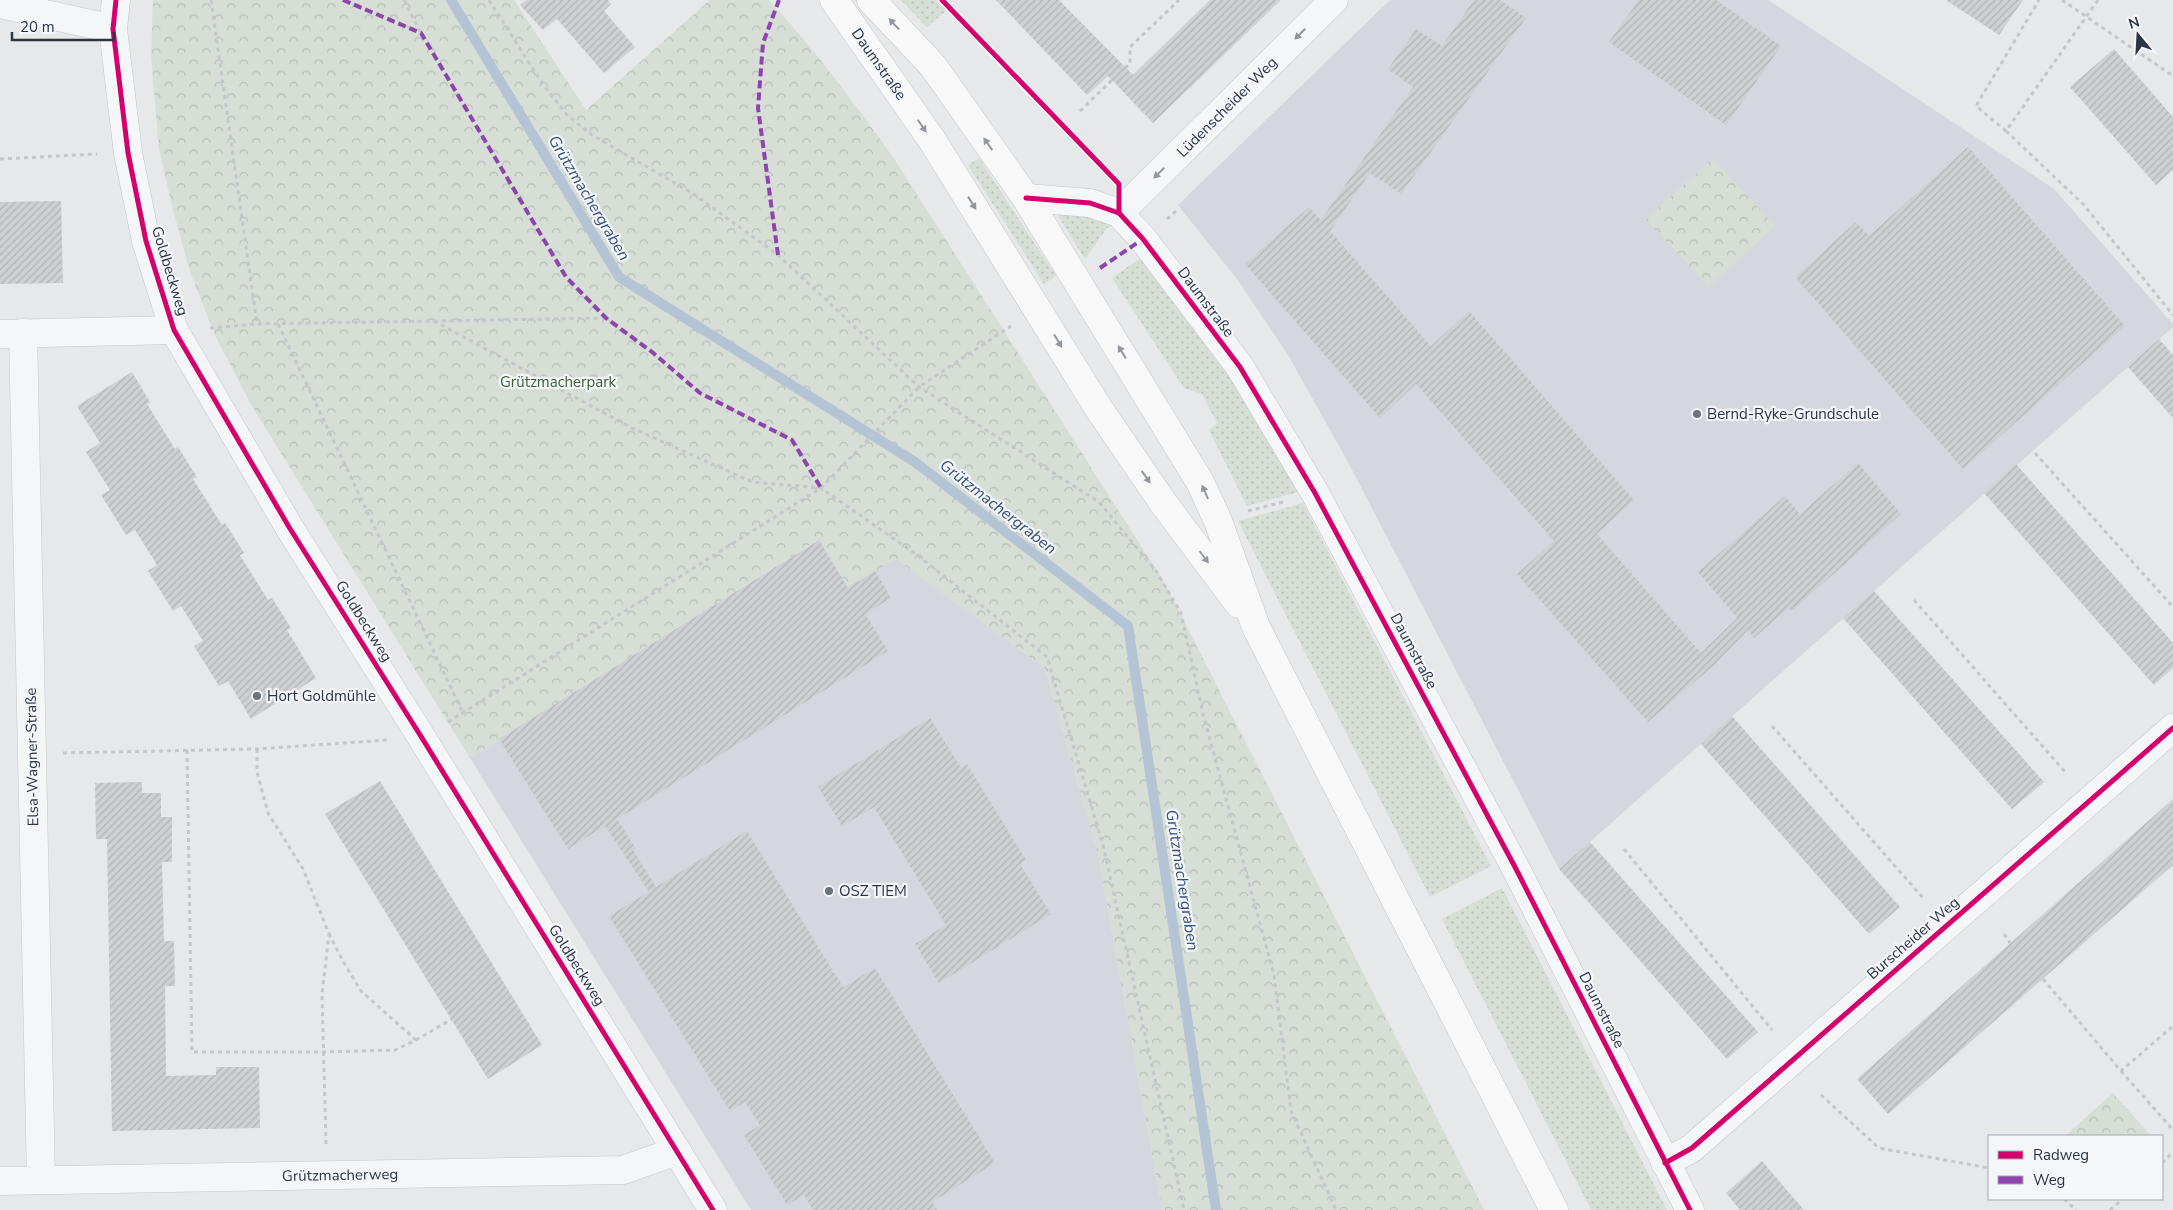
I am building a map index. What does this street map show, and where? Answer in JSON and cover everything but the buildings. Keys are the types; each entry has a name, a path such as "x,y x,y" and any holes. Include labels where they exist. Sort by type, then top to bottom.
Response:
{"main road":[{"name":"Daumstraße","path":"834,0 932,140 1099,409 1164,504 1256,627"},
{"name":"Daumstraße","path":"872,0 934,66 1026,198 1200,482 1218,521 1256,627 1554,1210"}],"street":[{"name":"Goldbeckweg","path":"116,0 113,29 128,153 146,241 174,330 290,527 713,1210"},
{"name":"Lüdenscheider Weg","path":"1119,213 1334,0"},
{"path":"0,4 113,29"},
{"name":"Daumstraße","path":"1026,198 1090,203 1119,213 1143,239 1240,367 1315,493 1515,867 1690,1210"},
{"path":"11,334 174,330"},
{"name":"Elsa-Wagner-Straße","path":"11,334 32,753 41,1180"},
{"name":"Burscheider Weg","path":"1665,1163 1692,1148 2173,728"},
{"name":"Grützmacherweg","path":"0,1181 623,1170 677,1151"}],"path":[{"path":"211,0 257,324"},
{"path":"404,0 421,33"},
{"path":"488,0 542,83 567,115 592,136 692,193 778,255 919,387 1099,502 1156,570 1181,614 1203,714 1274,975 1291,1112 1336,1210"},
{"path":"1124,68 1130,64 1130,47 1179,0"},
{"path":"2039,0 1976,106 2006,131 2083,204 2173,315"},
{"path":"2062,0 2173,76"},
{"path":"2006,131 2098,0"},
{"path":"1080,111 1113,79"},
{"path":"0,159 128,153"},
{"path":"174,330 257,324 606,318"},
{"path":"434,321 632,428 752,482 821,488 913,552 1047,657 1103,845 1184,1210"},
{"path":"278,324 463,713"},
{"path":"32,753 256,749 422,738 821,488 919,387 1016,324"},
{"path":"2035,454 2173,607"},
{"path":"1245,512 1315,493"},
{"path":"1914,600 2066,773"},
{"path":"1772,726 1923,898"},
{"path":"256,749 257,772 268,813 303,869 330,934 361,991 416,1040"},
{"path":"187,750 192,1052 395,1050 452,1019"},
{"path":"1624,848 1772,1030"},
{"path":"326,1175 322,994 330,934"},
{"path":"2004,934 2010,943"},
{"path":"2043,979 2173,1130"},
{"path":"2121,1071 2173,1026"},
{"path":"1822,1095 1879,1148 1988,1168"},
{"path":"2163,1162 2173,1152"},
{"path":"2065,1200 2076,1210"},
{"path":"2110,1210 2121,1200"}],"shaded area":[{"name":"Bernd-Ryke-Grundschule","path":"1390,0 1768,0 2054,189 2173,324 2173,327 2128,367 1559,869 1348,462 1288,355 1237,279 1178,205"},
{"name":"OSZ TIEM","path":"819,540 848,587 896,559 1045,668 1098,854 1162,1210 751,1210 470,758"}],"green space":[{"name":"Grützmacherpark","path":"153,0 514,0 586,110 710,0 769,0 834,78 895,160 1164,582 1484,1210 1162,1210 1098,854 1045,668 896,559 848,588 818,540 470,758 250,403 216,337 190,272 159,149 151,55"},
{"path":"901,0 936,0 946,11 927,27"},
{"path":"979,158 1056,276 1044,284 968,165"},
{"path":"1713,158 1775,226 1708,287 1646,219"},
{"path":"1052,206 1115,224 1107,228 1085,259"},
{"path":"1142,257 1211,343 1255,413 1298,492 1247,506 1209,430 1217,423 1202,394 1184,388 1112,278"},
{"path":"1303,503 1491,866 1430,897 1238,521"},
{"path":"1502,888 1667,1210 1591,1210 1442,919"},
{"path":"2113,1093 2150,1135 2066,1135"}],"waterway":[{"name":"Grützmachergraben","path":"451,0 619,277 915,462 1128,626 1216,1210"}],"marked path":[{"path":"343,0 421,33 566,277 606,318 652,352 700,393 792,440 821,488"},
{"path":"778,255 758,108 763,43 779,0"},
{"path":"1100,268 1143,239"}],"cycle path":[{"path":"116,0 113,29 128,153 146,241 174,330 289,527 422,738 713,1210"},
{"path":"942,0 1119,184 1119,213"},
{"path":"1026,198 1090,203 1119,213 1143,239 1240,367 1315,493 1515,867 1690,1210"},
{"path":"1665,1163 1692,1148 2173,728"}],"place":[{"name":"Bernd-Ryke-Grundschule","path":"1697,414"},
{"name":"Hort Goldmühle","path":"257,696"},
{"name":"OSZ TIEM","path":"829,891"}]}
